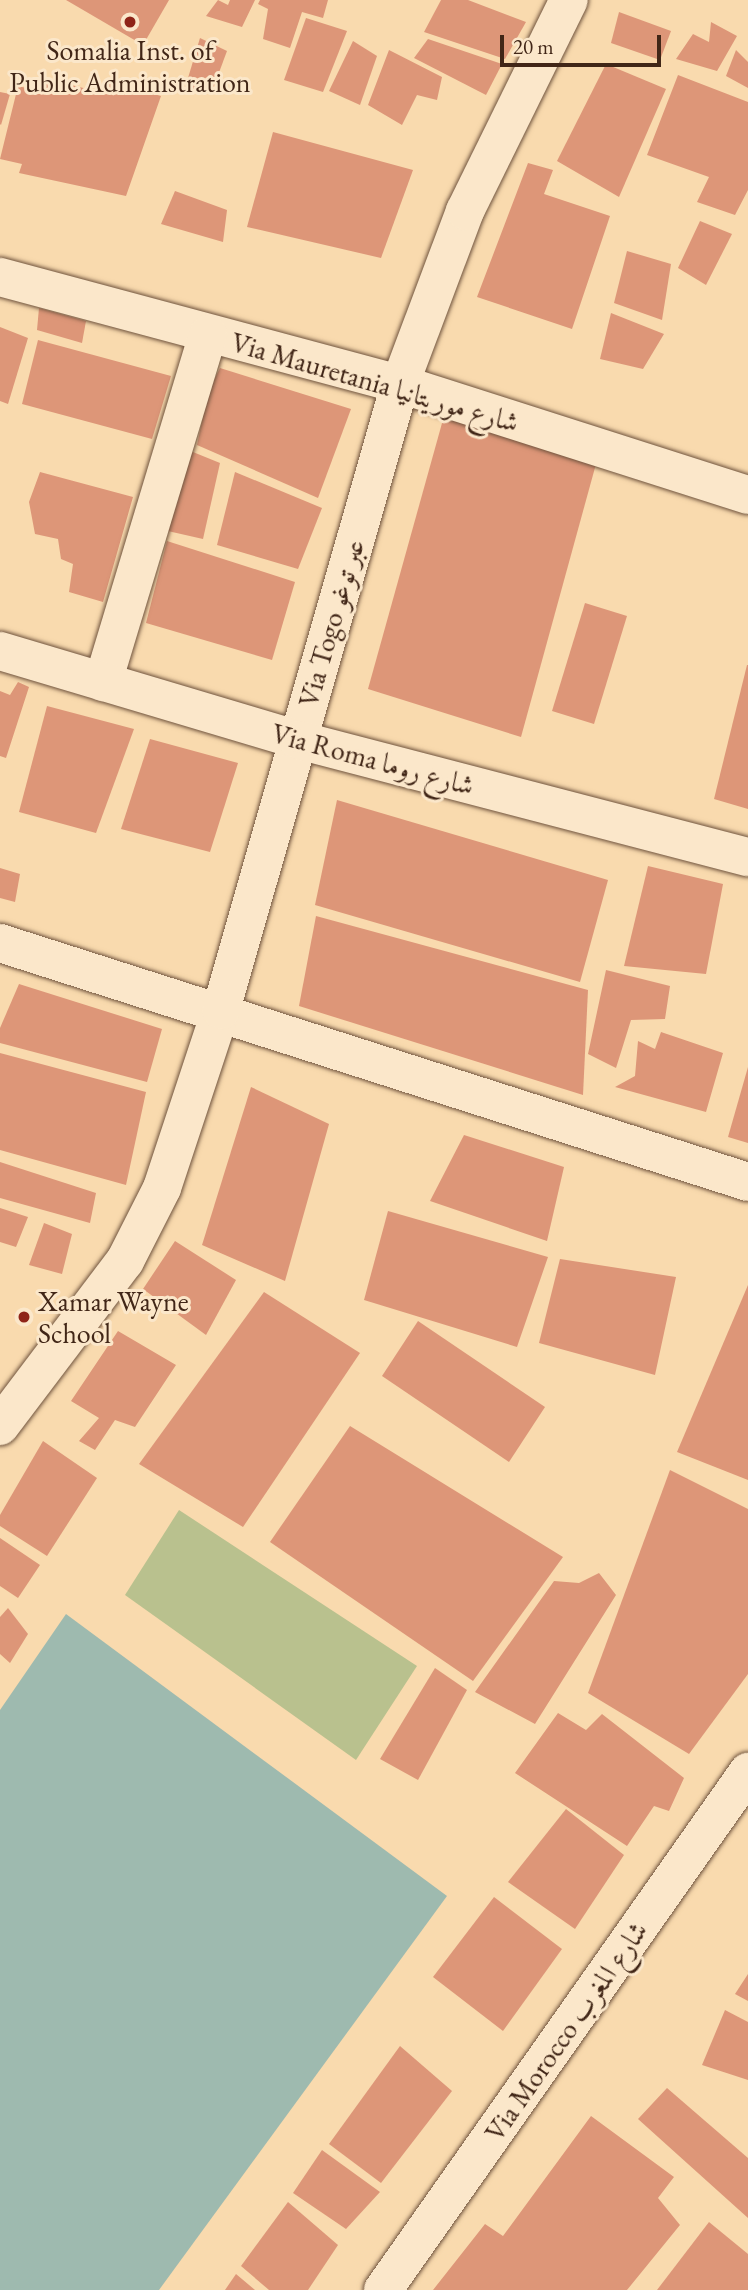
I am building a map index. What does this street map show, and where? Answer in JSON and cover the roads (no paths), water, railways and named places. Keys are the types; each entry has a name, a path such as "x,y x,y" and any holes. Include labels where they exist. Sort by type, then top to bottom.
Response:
{"street":[{"name":"Via Togo عبر توغو","path":"0,1426 125,1261 162,1188 221,1010 400,384 465,211 569,0"},
{"name":"Via Mauretania شارع موريتانيا","path":"0,278 400,384 748,495"},
{"path":"103,682 208,334"},
{"name":"Via Roma شارع روما","path":"0,651 298,740 748,857"},
{"path":"0,943 221,1010 748,1182"},
{"name":"Via Morocco شارع المغرب","path":"383,2290 748,1772"}],"place":[{"name":"Somalia Inst. of Public Administration","path":"130,22"},
{"name":"Xamar Wayne School","path":"24,1317"}]}
